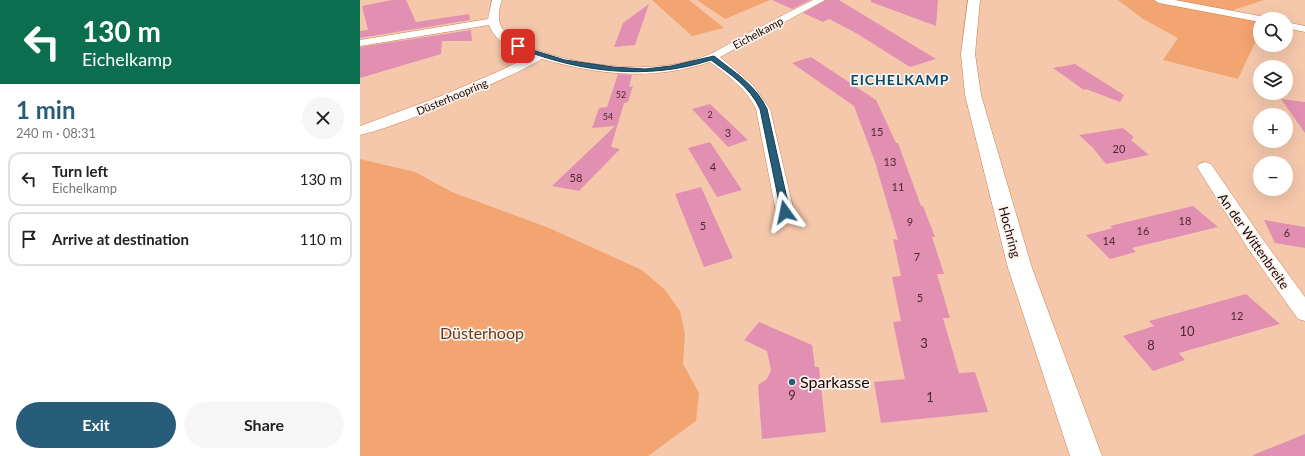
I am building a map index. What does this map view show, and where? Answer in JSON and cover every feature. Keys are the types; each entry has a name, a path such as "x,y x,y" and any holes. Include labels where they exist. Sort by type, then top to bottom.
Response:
{"street":[{"path":"360,43 493,21 493,10 497,0"},
{"name":"Eichelkamp","path":"493,21 497,30 506,38 518,46 541,56 587,66 645,71 694,64 712,57 820,0"},
{"name":"Hochring","path":"974,0 968,54 973,95 1020,268 1086,456"},
{"path":"1159,0 1253,18"},
{"path":"1293,26 1305,29"},
{"name":"Düsterhoopring","path":"360,131 390,122 422,109 514,70 541,56"},
{"path":"712,57 750,87 758,98 763,109 785,212"},
{"name":"An der Wittenbreite","path":"1205,167 1240,222 1305,313"}],"green space":[{"path":"652,0 689,0 724,28 692,36"},
{"path":"697,0 770,0 725,19"},
{"path":"1118,0 1264,0 1224,13 1253,19 1253,47 1238,79 1163,60 1178,38 1143,19"},
{"name":"Düsterhoop","path":"360,159 415,172 452,192 549,228 642,270 665,290 680,311 685,334 683,364 699,393 696,421 648,456 360,456"}],"building":[{"path":"392,0 406,0 416,22 469,14 470,20 360,38 360,31 368,30 362,6"},
{"path":"772,0 810,0 792,9"},
{"path":"826,0 839,0 936,59 910,67 856,33 829,19 823,22 803,13"},
{"path":"871,0 938,0 936,26 871,2"},
{"path":"649,4 635,45 614,47 623,23"},
{"path":"471,30 472,41 442,41 441,54 360,78 360,47"},
{"path":"811,57 876,100 896,143 898,143 921,206 923,206 935,237 932,237 944,274 937,274 950,318 943,318 959,373 975,372 988,412 881,423 874,382 905,379 893,322 901,321 892,277 901,276 893,239 898,240 875,162 854,106 792,63"},
{"path":"1075,64 1124,95 1120,102 1086,89 1084,90 1053,68"},
{"path":"618,74 632,75 629,87 633,86 628,102 624,103 611,147 620,149 579,191 552,186 615,126 592,128 599,108 607,107"},
{"path":"1282,100 1305,102 1305,133 1293,116 1293,108 1287,108"},
{"path":"710,104 748,140 728,147 692,109"},
{"path":"1123,128 1134,137 1131,140 1149,155 1106,164 1093,148 1079,135"},
{"path":"710,142 742,190 717,197 688,148"},
{"path":"701,187 733,258 704,267 675,194"},
{"path":"1193,206 1218,227 1132,248 1136,252 1110,259 1086,235 1113,228 1110,226"},
{"path":"1264,220 1305,227 1305,248 1275,243"},
{"path":"1246,294 1280,324 1179,353 1185,360 1153,371 1123,336 1154,326 1149,321"},
{"name":"Sparkasse","path":"759,322 812,345 815,367 819,367 826,432 762,439 758,385 767,379 771,370 767,351 744,340"},
{"path":"1305,434 1305,456 1253,456 1253,455"}],"place":[{"name":"Sparkasse","path":"792,382"}],"district":[{"name":"EICHELKAMP","path":"900,80"}],"route":[{"path":"518,46 541,56 565,62 613,69 645,71 694,64 712,57 750,87 758,98 763,109 785,212"}]}
